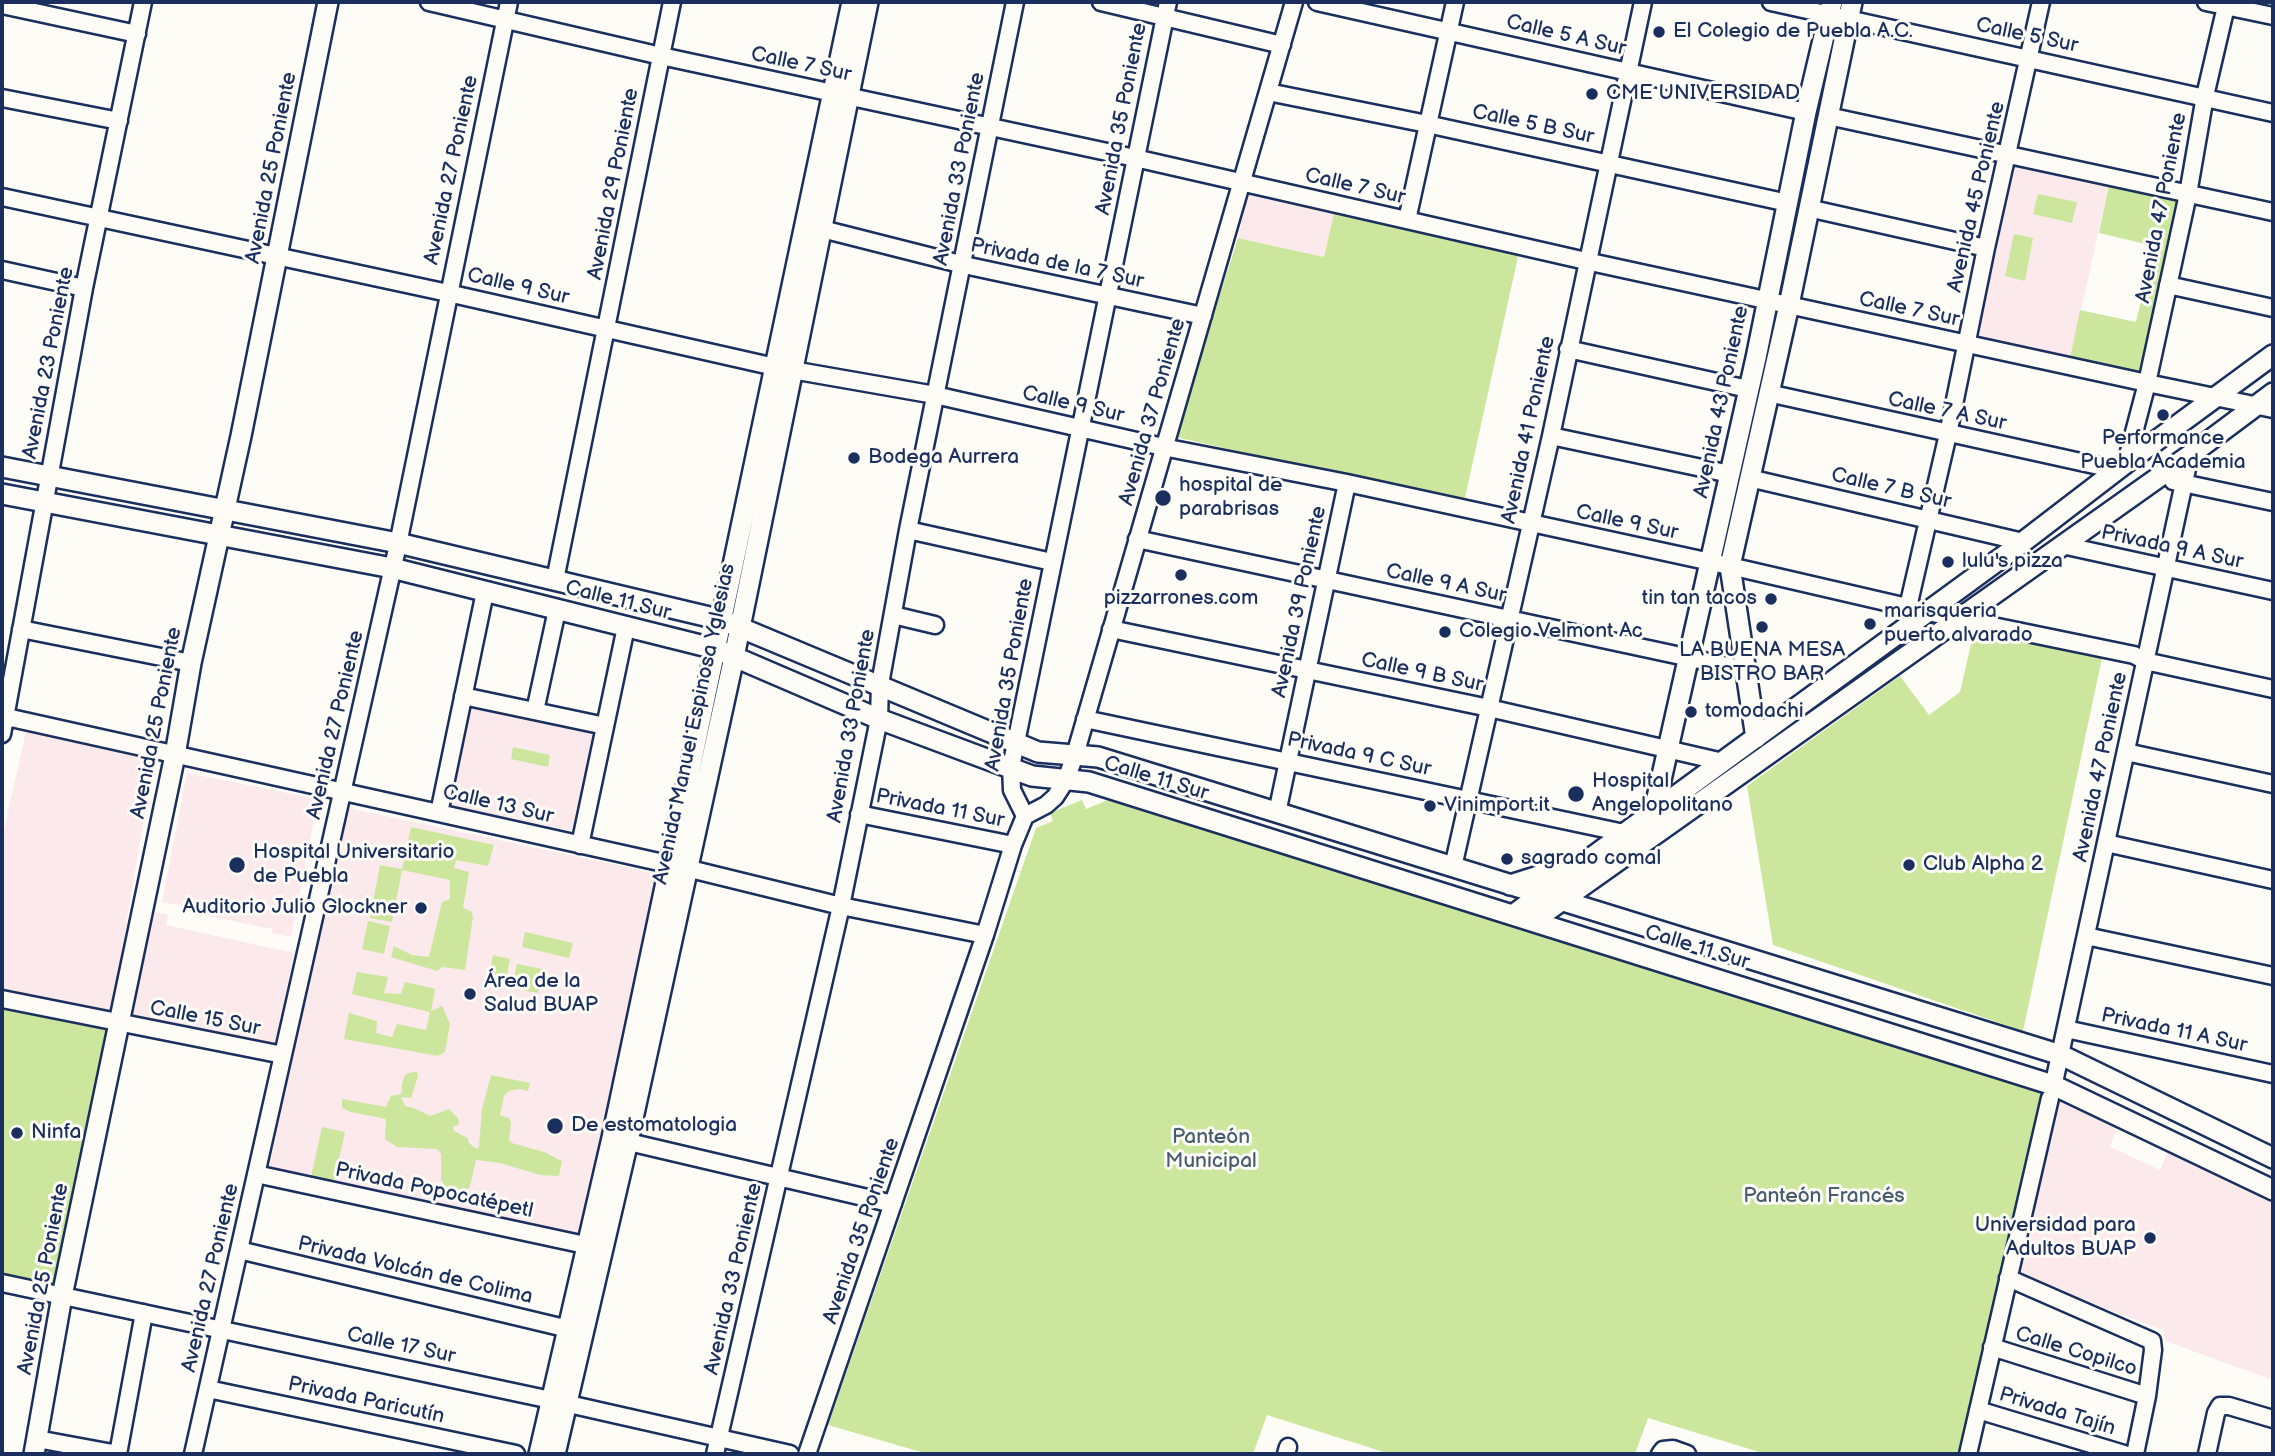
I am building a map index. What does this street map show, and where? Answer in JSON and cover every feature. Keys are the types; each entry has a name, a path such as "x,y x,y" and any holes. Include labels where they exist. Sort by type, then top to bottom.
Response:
{"main road":[{"name":"Avenida 25 Poniente","path":"36,1446 62,1296 175,755 191,663 226,510 328,2"},
{"name":"Avenida Manuel Espinosa Yglesias","path":"783,369 822,229 852,2"},
{"name":"Avenida Manuel Espinosa Yglesias","path":"539,1454 559,1401 620,1140 841,96 868,2"},
{"name":"Avenida 43 Poniente","path":"1756,738 1730,566 1748,389 1806,112 1831,8"},
{"name":"Avenida 43 Poniente","path":"1654,811 1710,562 1768,393 1851,10"},
{"path":"1513,915 2024,542 2121,466 2273,355"},
{"path":"2216,397 2238,388 2273,365"},
{"path":"1532,921 2157,478 2265,407 2273,391"},
{"name":"Calle 11 Sur","path":"2,467 398,542 731,624 992,733 1017,735 1038,751 1098,757 2060,1055 2273,1158"},
{"name":"Calle 11 Sur","path":"2,494 392,568 725,653 879,719 1032,776 1089,782 1532,921 2052,1090 2273,1190"},
{"path":"1510,885 1588,860"},
{"name":"Avenida Manuel Espinosa Yglesias","path":"555,1454 559,1401"}],"street":[{"name":"Avenida 23 Poniente","path":"2,734 48,475 143,2"},
{"name":"Calle 7 Sur","path":"429,2 1586,261 2265,407"},
{"name":"Avenida 27 Poniente","path":"193,1454 398,542 509,2"},
{"name":"Avenida 29 Poniente","path":"555,580 672,2"},
{"name":"Avenida 33 Poniente","path":"715,1454 841,906 879,719 880,684 908,530 964,265 1015,2"},
{"path":"1101,2 1166,9 1282,45"},
{"name":"Avenida 37 Poniente","path":"1025,816 1046,805 1066,780 1075,755 1294,2"},
{"name":"Calle 5 A Sur","path":"1317,2 1806,112"},
{"path":"1407,220 1455,2"},
{"name":"Avenida 41 Poniente","path":"1453,867 1551,436 1643,2"},
{"name":"Calle 5 Sur","path":"1771,2 1851,10 2029,59 2206,96 2273,113"},
{"name":"Avenida 45 Poniente","path":"1908,607 2041,2"},
{"path":"2206,2 2227,4 2273,16"},
{"name":"Avenida 47 Poniente","path":"2121,466 2147,383 2227,4"},
{"path":"2,5 136,34"},
{"name":"Avenida 35 Poniente","path":"807,1454 1025,816 1012,790 1011,768 1166,9"},
{"name":"Calle 5 B Sur","path":"1268,92 1788,203"},
{"path":"2,99 119,121"},
{"path":"1828,116 2273,212"},
{"name":"Calle 9 Sur","path":"2,197 448,293 783,369 935,395 1163,447 1347,483 1730,566 1959,619 2273,680"},
{"path":"1808,208 1986,248"},
{"name":"Privada de la 7 Sur","path":"822,229 964,265 1203,316"},
{"path":"2,270 85,288"},
{"path":"2168,285 2273,308"},
{"path":"1568,349 1748,389"},
{"name":"Calle 7 A Sur","path":"1768,393 1948,434 2121,466"},
{"name":"Calle 7 B Sur","path":"1551,436 1740,476 2024,542"},
{"name":"Avenida 47 Poniente","path":"1968,1454 2066,1029 2126,752 2142,656 2190,455"},
{"path":"2157,478 2273,502"},
{"name":"Avenida 39 Poniente","path":"1277,813 1347,483"},
{"path":"908,530 1052,562"},
{"name":"Calle 9 A Sur","path":"1137,538 1746,670"},
{"name":"Privada 9 A Sur","path":"2062,545 2273,591"},
{"path":"439,813 485,592"},
{"path":"535,711 557,610"},
{"path":"893,615 936,625"},
{"path":"580,845 626,627"},
{"path":"21,629 191,663"},
{"name":"Calle 9 B Sur","path":"1111,629 1489,708 1723,762"},
{"name":"Calle 9 Sur","path":"2142,656 2273,689"},
{"path":"463,696 605,726"},
{"name":"Calle 13 Sur","path":"3,717 678,866 841,906 985,935"},
{"name":"Privada 9 C Sur","path":"1085,719 1625,833"},
{"path":"2126,752 2273,784"},
{"name":"Privada 11 Sur","path":"859,814 1013,845"},
{"path":"2106,843 2273,880"},
{"path":"2086,936 2273,976"},
{"name":"Calle 15 Sur","path":"2,999 283,1055"},
{"name":"Privada 11 A Sur","path":"2066,1029 2273,1074"},
{"path":"620,1140 893,1204"},
{"name":"Privada Popocatépetl","path":"256,1174 594,1247"},
{"name":"Privada Volcán de Colima","path":"239,1250 575,1330"},
{"path":"2008,1278 2152,1341 2147,1396 2135,1454"},
{"name":"Calle 17 Sur","path":"2,1283 559,1401 790,1454"},
{"path":"36,1446 118,1454 144,1313"},
{"name":"Calle Copilco","path":"1992,1348 2147,1396"},
{"name":"Privada Paricutín","path":"208,1389 516,1454"},
{"path":"2207,1454 2220,1406 2229,1406 2273,1419"},
{"name":"Privada Tajín","path":"1978,1410 2124,1454"},
{"path":"1662,1452 1673,1449 1687,1454"}],"shaded area":[{"path":"2016,163 2109,185 2070,358 1977,336"},
{"path":"1248,194 1334,213 1324,257 1238,238"},
{"path":"476,701 594,726 574,831 448,805 468,707"},
{"path":"26,731 154,757 111,1015 2,996 2,840"},
{"name":"Hospital Universitario de Puebla","path":"187,773 318,799 291,937 272,933 272,929 209,916 210,911 162,902"},
{"name":"Área de la Salud BUAP","path":"348,808 659,874 582,1236 269,1167"},
{"path":"155,912 168,915 166,925 294,953 274,1049 132,1018"},
{"name":"Universidad para Adultos BUAP","path":"2060,1097 2118,1125 2110,1147 2160,1170 2168,1152 2273,1201 2273,1380 2165,1341 2163,1330 2019,1276 2054,1112"}],"green space":[{"path":"2109,185 2178,201 2182,209 2147,371 2140,375 2070,358 2080,310 2136,322 2154,246 2099,233"},
{"path":"2038,194 2077,202 2072,223 2033,214"},
{"path":"1334,213 1519,252 1464,502 1175,437 1238,238 1324,257"},
{"path":"2014,234 2033,238 2025,281 2005,276"},
{"name":"Club Alpha 2","path":"1974,631 2102,658 2023,1031 1773,945 1747,786 1900,676 1929,715 1960,692"},
{"path":"513,747 550,755 548,767 511,759"},
{"name":"Panteón Municipal","path":"1082,800 1086,809 1108,800 1541,933 2025,1087 2043,1089 1958,1454 1766,1454 1648,1418 1635,1454 1390,1454 1267,1415 1253,1454 928,1454 828,1425 1036,828 1053,821 1050,813"},
{"path":"411,827 494,845 488,866 456,860 454,868 469,872 463,908 471,911 473,917 465,970 442,967 437,971 391,957 394,946 412,955 429,957 442,902 450,899 450,880 402,870 392,922 370,918 380,865 402,869"},
{"path":"368,921 390,926 384,954 362,949"},
{"path":"525,932 573,943 569,958 522,947"},
{"path":"493,955 510,959 505,985 488,982"},
{"path":"517,964 543,969 538,993 512,988"},
{"path":"357,972 388,977 384,993 401,994 405,982 435,989 431,1011 442,1006 450,1024 445,1052 438,1056 344,1039 349,1013 377,1021 376,1033 392,1037 397,1024 426,1030 430,1012 352,994"},
{"path":"2,996 111,1015 56,1286 2,1274"},
{"path":"417,1071 411,1098 401,1097 405,1106 430,1116 449,1109 458,1118 459,1124 453,1127 454,1131 468,1138 469,1143 476,1149 479,1147 482,1109 491,1075 530,1083 528,1091 509,1091 504,1096 500,1115 509,1118 509,1140 512,1143 544,1152 562,1161 559,1176 540,1175 500,1163 476,1160 470,1186 464,1194 457,1194 447,1190 441,1180 441,1154 437,1149 397,1147 385,1139 386,1119 342,1108 342,1099 386,1107 391,1096 401,1094 406,1074"},
{"path":"322,1127 345,1132 334,1182 311,1177"}],"place":[{"name":"El Colegio de Puebla A.C.","path":"1659,32"},
{"name":"CME UNIVERSIDAD","path":"1592,94"},
{"name":"Performance Puebla Academia","path":"2163,415"},
{"name":"Bodega Aurrera","path":"854,458"},
{"name":"hospital de parabrisas","path":"1163,498"},
{"name":"lulu's pizza","path":"1948,562"},
{"name":"pizzarrones.com","path":"1181,575"},
{"name":"tin tan tacos","path":"1771,599"},
{"name":"marisqueria puerto alvarado","path":"1870,624"},
{"name":"LA BUENA MESA BISTRO BAR","path":"1762,627"},
{"name":"Colegio Velmont Ac","path":"1445,632"},
{"name":"tomodachi","path":"1691,712"},
{"name":"Hospital Angelopolitano","path":"1576,794"},
{"name":"Vinimport.it","path":"1430,806"},
{"name":"sagrado comal","path":"1507,859"},
{"name":"Hospital Universitario de Puebla","path":"237,865"},
{"name":"Club Alpha 2","path":"1909,865"},
{"name":"Auditorio Julio Glockner","path":"421,908"},
{"name":"Área de la Salud BUAP","path":"470,994"},
{"name":"De estomatologia","path":"555,1126"},
{"name":"Ninfa","path":"17,1133"},
{"name":"Universidad para Adultos BUAP","path":"2150,1238"}],"park label":[{"name":"Panteón Francés","path":"1824,1197"}]}
